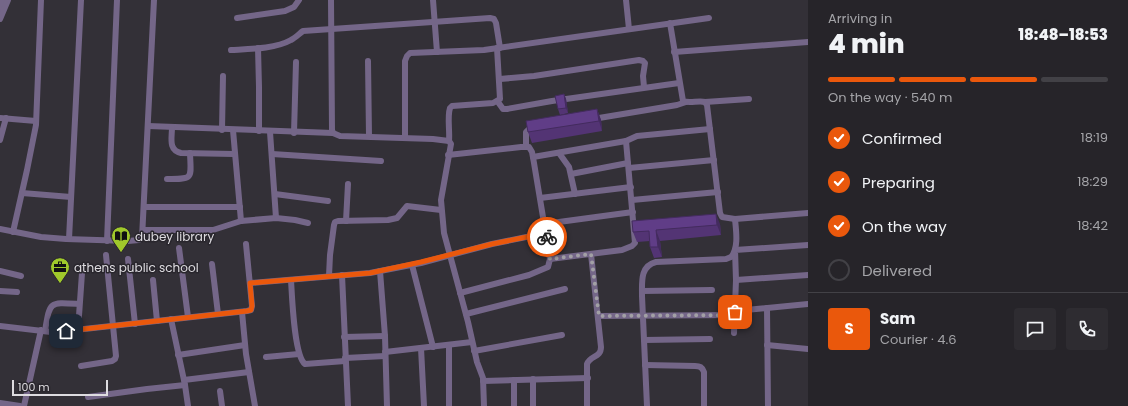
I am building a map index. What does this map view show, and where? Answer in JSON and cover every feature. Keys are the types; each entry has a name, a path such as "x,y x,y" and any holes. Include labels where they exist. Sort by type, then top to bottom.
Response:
{"street":[{"path":"1,15 2,0"},
{"path":"1,15 8,0"},
{"path":"13,232 36,121 42,0"},
{"path":"69,239 80,0"},
{"path":"107,241 117,0"},
{"path":"0,229 41,237 69,239 107,241 139,240 142,238 154,0"},
{"path":"237,18 285,11 294,7 300,0"},
{"path":"331,0 333,133"},
{"path":"433,0 438,52"},
{"path":"626,0 629,29"},
{"path":"231,50 258,48 289,41 303,31 490,18 494,19 498,28 501,95 498,102"},
{"path":"405,138 405,68 406,56 410,53 499,48 709,18"},
{"path":"670,23 681,97 683,101 686,102"},
{"path":"674,52 808,42"},
{"path":"258,48 259,131"},
{"path":"368,60 369,136"},
{"path":"500,79 534,76 639,60 643,61 645,64 643,76 644,87"},
{"path":"294,133 296,62"},
{"path":"222,130 223,76"},
{"path":"498,102 503,109 508,109 552,100 679,83"},
{"path":"586,120 677,105 686,102 749,99"},
{"path":"484,406 484,381 474,351 466,314 444,233 441,200 451,144 449,142 448,112 450,108 452,106 498,102"},
{"path":"705,102 710,129 720,213 722,217 735,219 808,213"},
{"path":"0,140 3,118 36,121"},
{"path":"148,126 294,133 333,133 340,136 433,139 449,142"},
{"path":"172,127 172,148 176,152 234,154"},
{"path":"460,293 529,275 544,270 548,267 550,259 533,157 529,148 526,146 527,130 541,128"},
{"path":"533,157 626,141 637,136 710,129"},
{"path":"232,130 241,221"},
{"path":"270,132 276,218"},
{"path":"550,259 622,250 632,246 635,243 636,238 626,141"},
{"path":"448,155 526,146"},
{"path":"167,178 183,179 189,176 190,153"},
{"path":"559,153 566,162 571,174 575,194"},
{"path":"272,154 380,161"},
{"path":"571,174 628,166 714,160"},
{"path":"346,221 348,184"},
{"path":"540,198 631,187"},
{"path":"632,200 718,192"},
{"path":"22,193 71,197"},
{"path":"275,194 328,201"},
{"path":"329,276 330,255 335,222 388,220 397,218 407,206 442,210"},
{"path":"144,207 240,207"},
{"path":"544,224 633,212"},
{"path":"143,230 213,230 241,221 276,218 308,223"},
{"path":"734,333 736,280 735,219"},
{"path":"250,283 380,271 412,265 450,254 546,233"},
{"path":"0,326 43,330 78,330 251,310 252,306 246,244"},
{"path":"735,250 808,245"},
{"path":"179,248 188,317"},
{"path":"646,406 642,291 644,271 646,267 651,263 656,262 726,259 731,257 735,250"},
{"path":"587,406 588,360 599,355 601,352 599,316 591,254"},
{"path":"82,366 112,361 116,356 106,255"},
{"path":"128,259 135,324"},
{"path":"212,264 218,314"},
{"path":"412,265 433,347"},
{"path":"0,271 21,276"},
{"path":"380,271 385,336 387,406"},
{"path":"78,330 82,273"},
{"path":"342,275 348,406"},
{"path":"736,280 808,275"},
{"path":"153,280 157,321"},
{"path":"290,280 299,354 302,362 306,364 472,342"},
{"path":"466,314 565,289"},
{"path":"642,291 712,290"},
{"path":"0,291 17,292"},
{"path":"24,406 49,310 53,304 58,303 79,304"},
{"path":"599,316 735,313 808,304"},
{"path":"766,308 768,406"},
{"path":"242,312 245,345 255,406"},
{"path":"171,320 188,406"},
{"path":"474,351 562,335"},
{"path":"344,337 385,336"},
{"path":"644,340 710,339"},
{"path":"178,355 245,345"},
{"path":"449,345 449,406"},
{"path":"767,345 808,349"},
{"path":"421,348 424,406"},
{"path":"266,357 299,354"},
{"path":"645,365 700,366 704,372 704,406"},
{"path":"88,397 249,372"},
{"path":"484,381 588,378"},
{"path":"533,379 533,406"},
{"path":"514,380 514,406"},
{"path":"220,392 222,406"},
{"path":"0,403 20,406"}],"building":[{"path":"564,94 566,108 558,109 555,96"},
{"path":"597,109 599,121 528,132 526,121"},
{"path":"716,214 717,225 656,230 658,247 650,247 649,231 633,232 632,221"}],"way so far":[{"path":"547,237 550,259 591,254 599,316 735,315 735,312"}],"place":[{"name":"dubey library","path":"121,253"},
{"name":"athens public school","path":"60,284"}],"route":[{"path":"66,331 242,312 251,310 250,283 370,273 492,244 546,233 547,237"}]}
